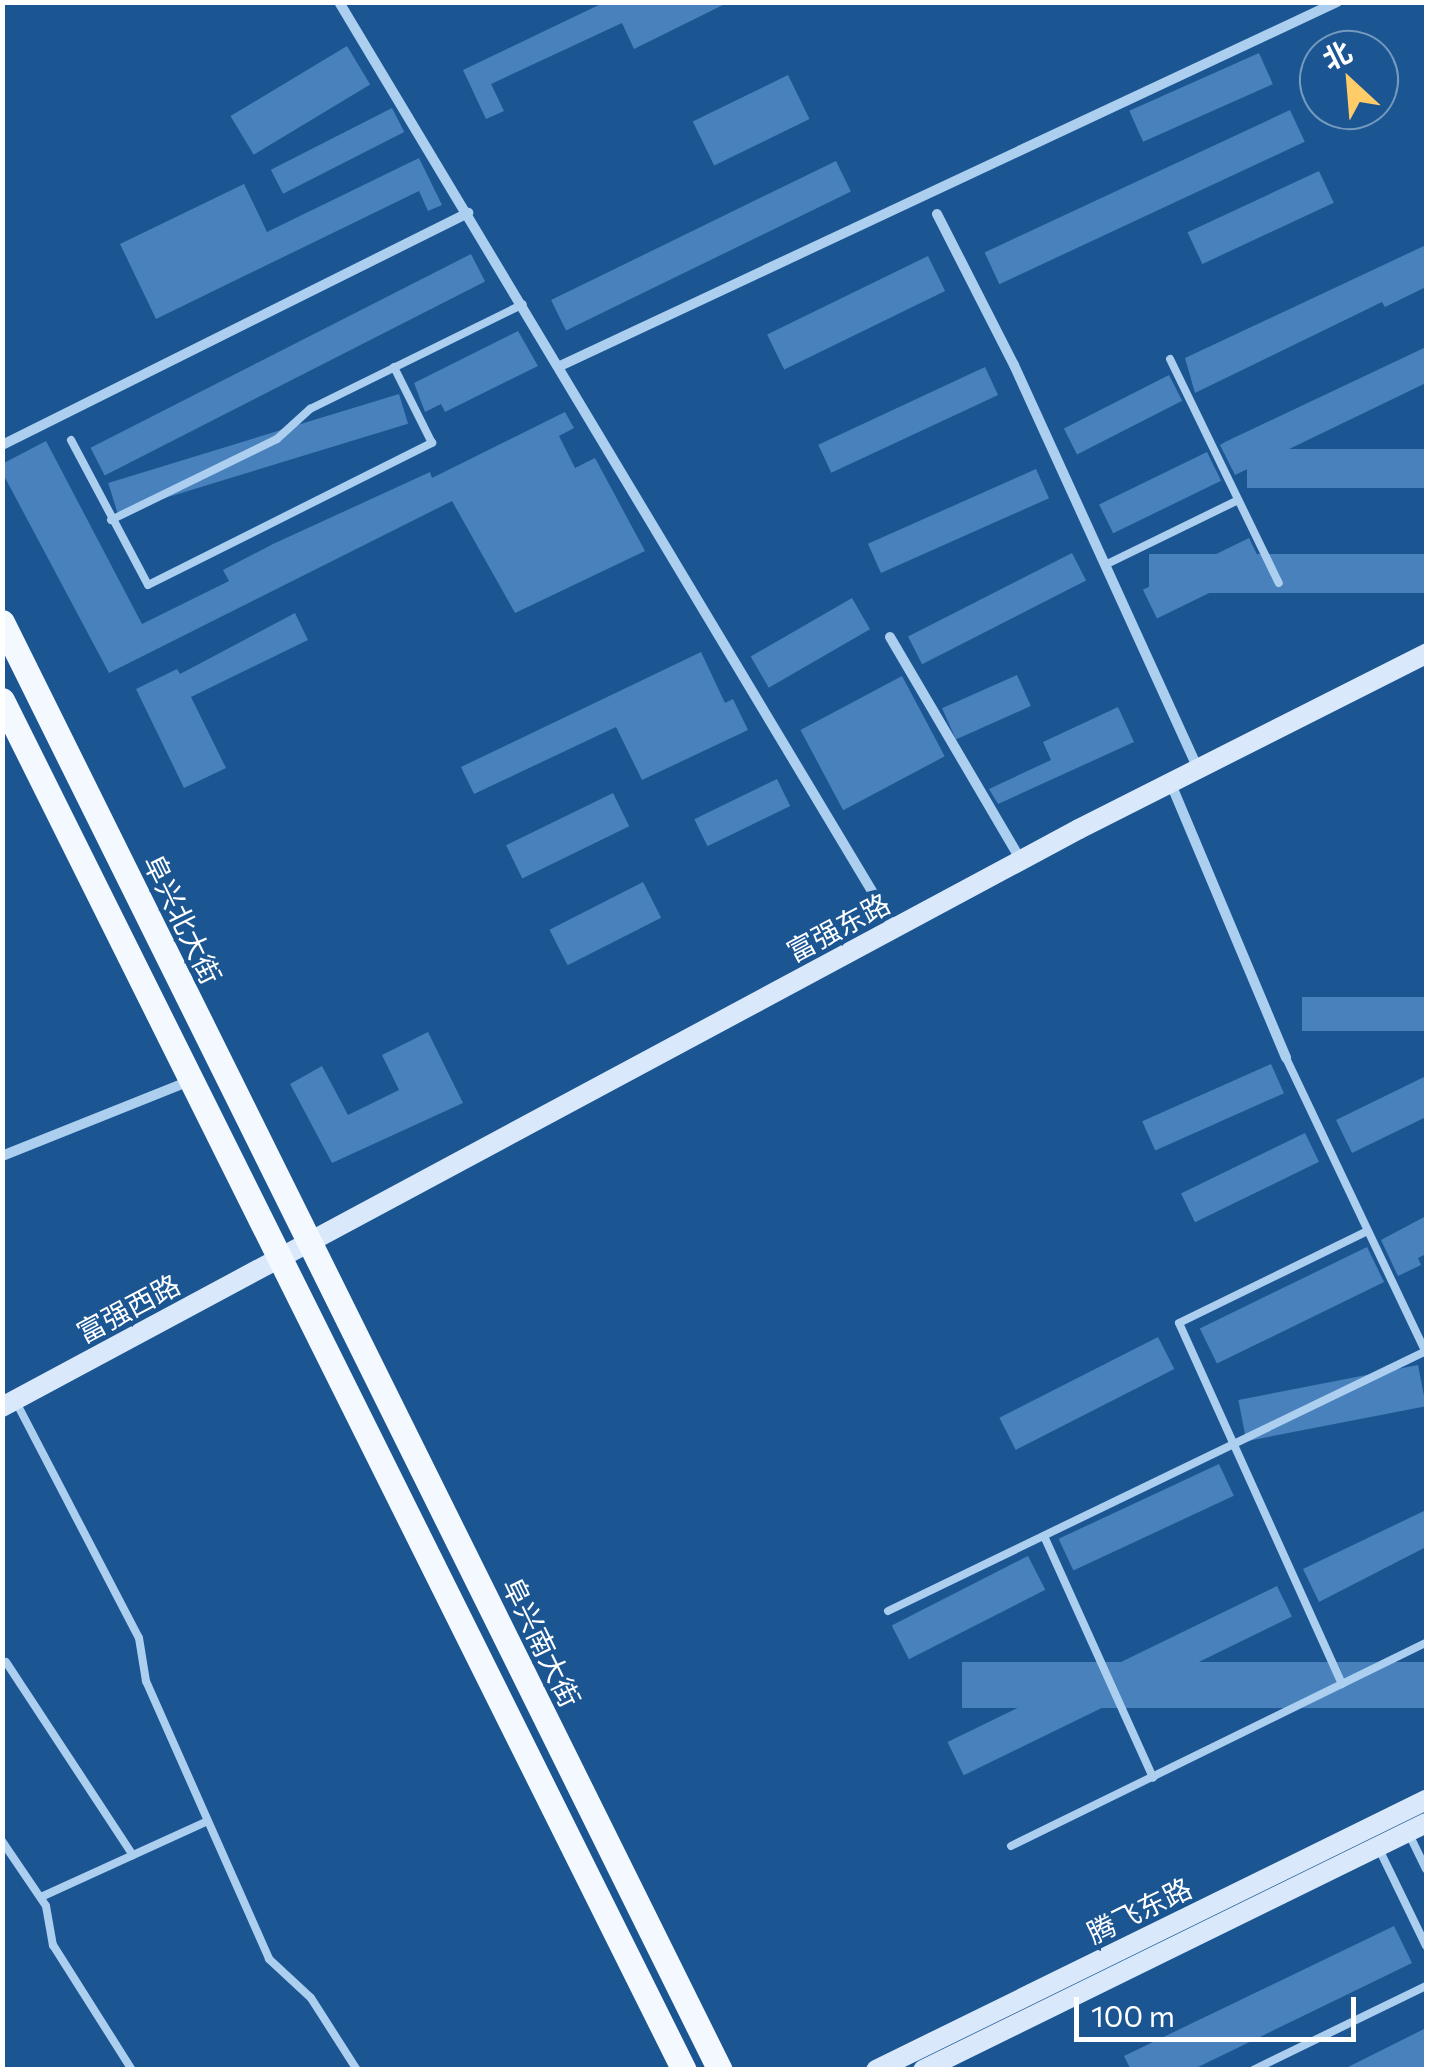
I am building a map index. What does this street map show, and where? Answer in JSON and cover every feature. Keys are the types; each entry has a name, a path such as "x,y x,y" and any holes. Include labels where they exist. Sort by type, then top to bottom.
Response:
{"main road":[{"name":"阜兴北大街","path":"2,622 310,1242"},
{"path":"2,700 684,2070"},
{"name":"阜兴南大街","path":"310,1242 720,2070"}],"street":[{"path":"339,2 894,928"},
{"path":"560,366 1338,2"},
{"path":"2,445 468,213"},
{"path":"936,214 1198,769"},
{"path":"890,636 1021,860"},
{"name":"富强东路","path":"280,1258 1021,860 1426,654"},
{"path":"1171,783 1286,1058"},
{"path":"2,1156 192,1080"},
{"name":"富强西路","path":"9,1404 280,1258"},
{"name":"腾飞东路","path":"876,2070 1426,1800"},
{"name":"腾飞东路","path":"923,2070 1417,1828"}],"lane":[{"path":"111,520 277,439 310,409 523,304"},
{"path":"1170,359 1278,583"},
{"path":"71,440 148,585 432,443 394,367"},
{"path":"1105,565 1238,500"},
{"path":"888,1611 1426,1352 1286,1058"},
{"path":"1342,1684 1299,1601 1236,1442 1178,1323 1368,1231"},
{"path":"9,1404 139,1638 146,1680 269,1959 311,1998 356,2070"},
{"path":"1044,1536 1153,1777"},
{"path":"1011,1846 1426,1643"},
{"path":"6,1662 132,1855"},
{"path":"41,1897 208,1821"},
{"path":"1417,1828 1426,1869"},
{"path":"2,1841 41,1897 53,1945 132,2070"},
{"path":"1378,1847 1426,1946"},
{"path":"1253,2070 1273,2065 1426,1986"}],"building":[{"path":"605,2 729,2 634,49 622,23 491,84 504,111 486,119 463,70"},
{"path":"347,46 370,85 254,155 230,116"},
{"path":"1259,53 1273,84 1143,142 1129,111"},
{"path":"788,75 809,119 714,166 693,121"},
{"path":"392,108 404,132 283,194 271,170"},
{"path":"1290,110 1305,142 999,284 985,252"},
{"path":"419,158 442,205 428,211 419,191 156,319 120,244 244,184 267,232"},
{"path":"836,161 851,192 566,331 551,300"},
{"path":"1319,171 1334,203 1202,264 1188,232"},
{"path":"1426,245 1426,287 1385,307 1382,302 1195,393 1185,358"},
{"path":"471,254 485,282 105,475 91,448"},
{"path":"928,256 945,291 784,370 767,334"},
{"path":"518,331 538,366 445,412 441,404 425,412 414,383"},
{"path":"1426,347 1426,383 1235,475 1220,445"},
{"path":"985,367 998,395 831,473 818,445"},
{"path":"1169,375 1182,401 1077,454 1064,429"},
{"path":"399,394 408,424 117,513 108,483"},
{"path":"565,412 574,428 559,436 575,468 595,458 645,551 515,613 452,501 109,673 2,472 2,464 46,441 142,624 229,581 223,570 273,544 430,472 432,478"},
{"path":"1247,449 1426,449 1426,488 1247,488"},
{"path":"1207,452 1221,481 1113,533 1099,505"},
{"path":"1036,469 1049,498 881,573 868,544"},
{"path":"1249,538 1263,567 1157,618 1143,590"},
{"path":"1072,553 1086,581 922,664 908,637"},
{"path":"1149,554 1426,554 1426,593 1149,593"},
{"path":"852,598 870,629 769,688 751,656"},
{"path":"295,613 308,640 191,697 226,768 184,788 136,689 177,669 180,674"},
{"path":"701,652 725,703 733,699 748,730 642,780 616,727 474,794 461,767"},
{"path":"1017,675 1031,706 956,739 942,708"},
{"path":"902,676 945,756 843,810 800,730"},
{"path":"1118,707 1134,742 998,804 989,789 1051,760 1043,742"},
{"path":"777,779 790,806 707,846 694,819"},
{"path":"613,793 629,826 522,878 506,845"},
{"path":"643,882 661,918 568,965 549,930"},
{"path":"1302,997 1426,997 1426,1031 1302,1031"},
{"path":"428,1032 463,1103 332,1163 290,1084 322,1066 348,1115 399,1090 382,1055"},
{"path":"1271,1064 1284,1093 1155,1151 1142,1121"},
{"path":"1426,1076 1426,1117 1352,1153 1336,1120"},
{"path":"1305,1133 1319,1162 1195,1222 1181,1193"},
{"path":"1426,1216 1426,1254 1418,1258 1421,1265 1398,1276 1381,1240"},
{"path":"1367,1247 1384,1282 1217,1364 1200,1329"},
{"path":"1158,1337 1174,1369 1016,1450 999,1418"},
{"path":"1418,1365 1426,1406 1246,1441 1238,1400"},
{"path":"1219,1464 1234,1496 1073,1571 1059,1539"},
{"path":"1426,1510 1426,1547 1319,1602 1303,1569"},
{"path":"1028,1556 1045,1590 909,1659 892,1625"},
{"path":"1277,1586 1292,1617 1133,1694 1118,1664"},
{"path":"962,1662 1426,1662 1426,1708 962,1708"},
{"path":"1085,1675 1101,1708 964,1775 947,1742"},
{"path":"1394,1926 1412,1963 1192,2070 1131,2070 1124,2056"},
{"path":"1426,2028 1426,2070 1342,2070"}]}
